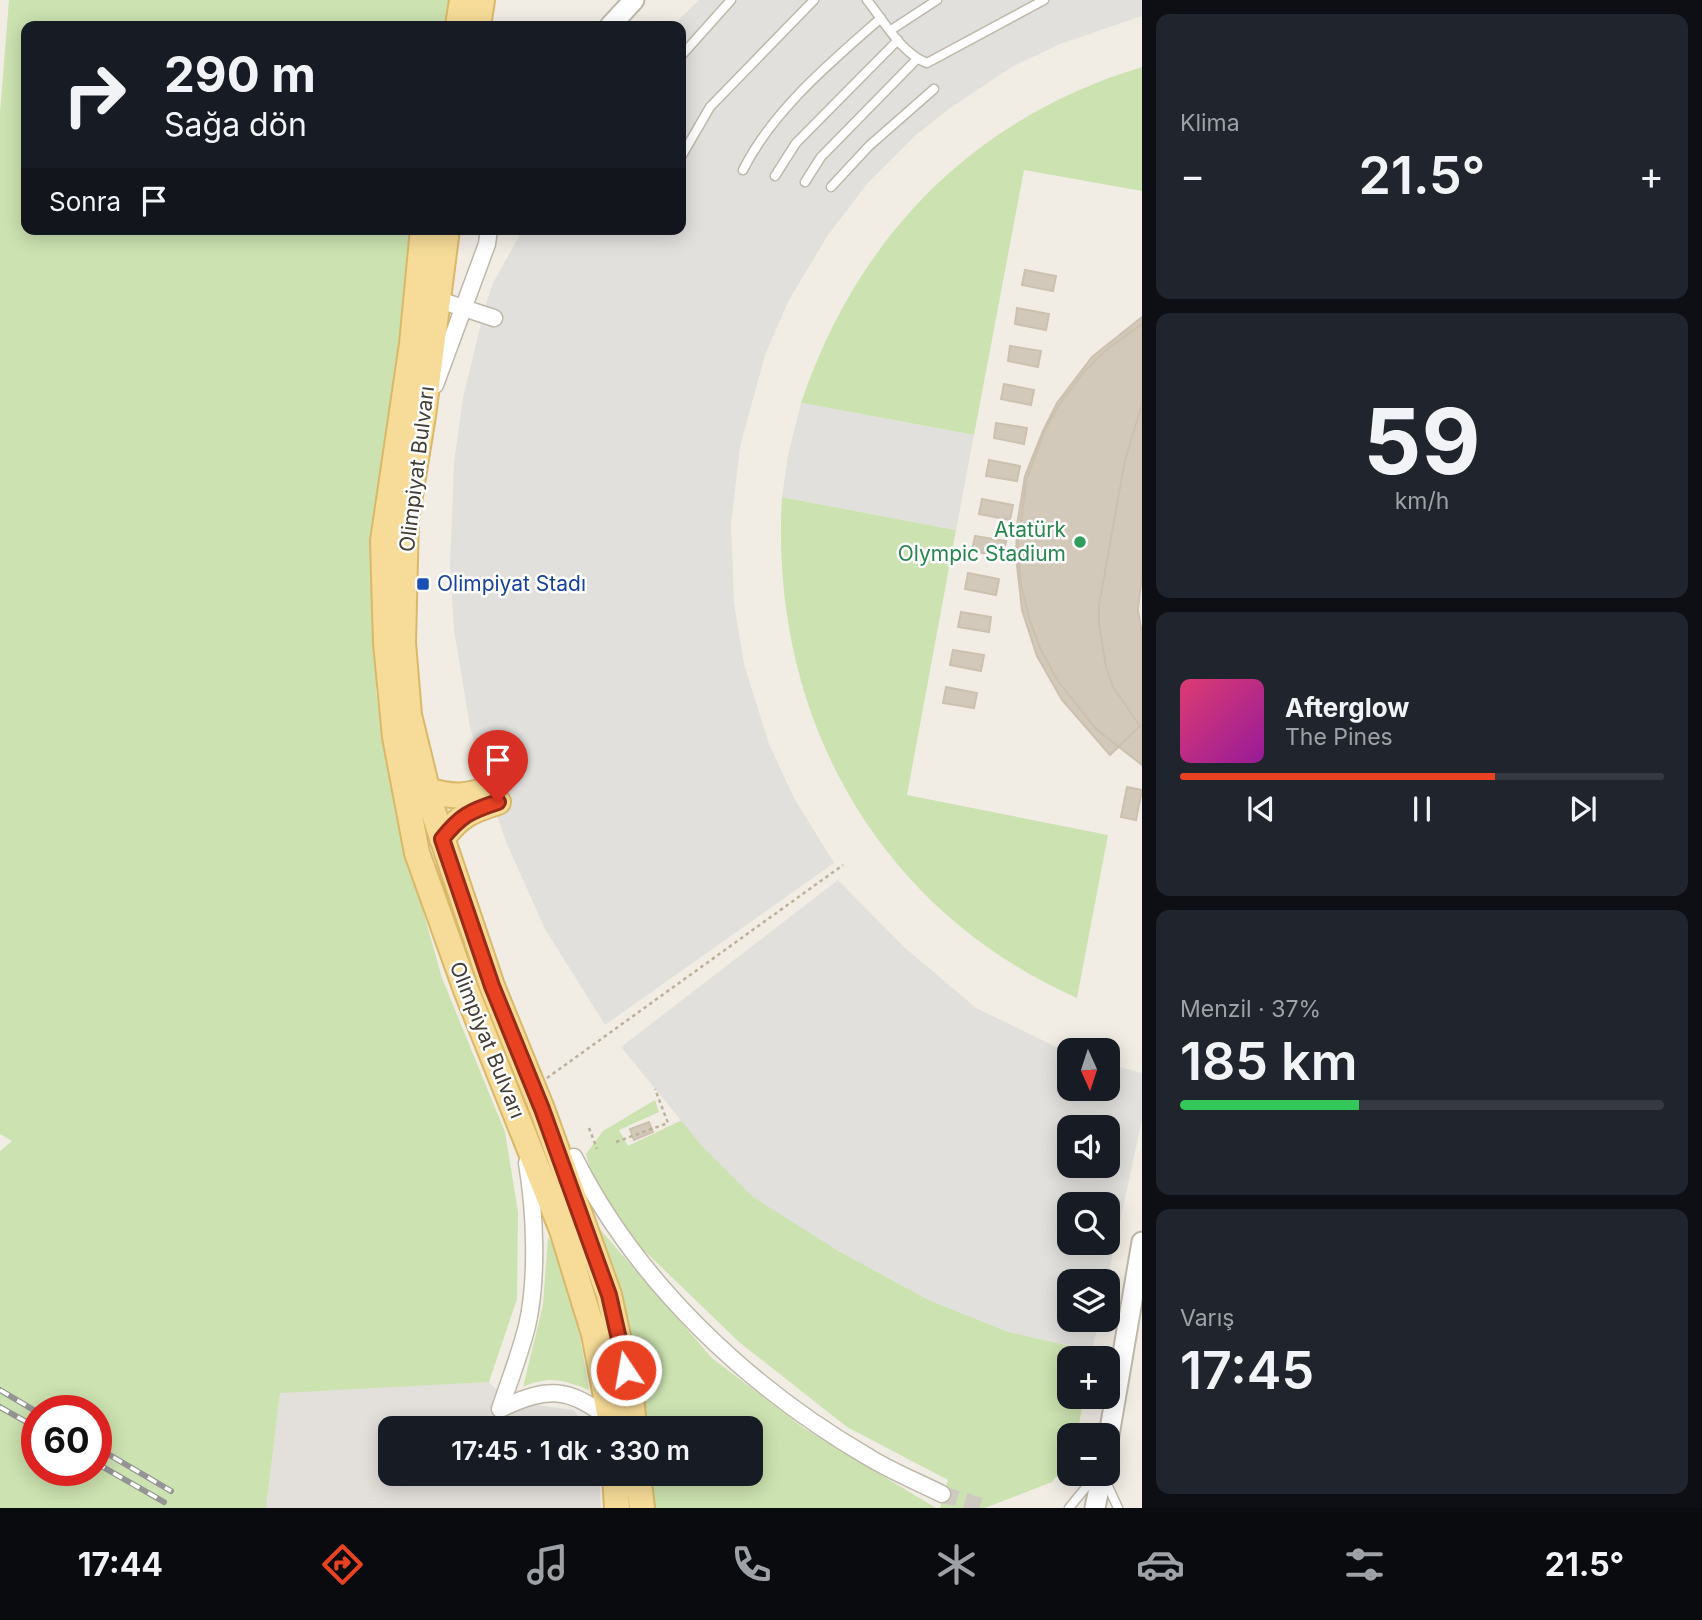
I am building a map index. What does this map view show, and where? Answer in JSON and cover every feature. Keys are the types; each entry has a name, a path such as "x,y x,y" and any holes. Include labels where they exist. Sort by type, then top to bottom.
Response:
{"main road":[{"path":"459,21 462,0"},
{"path":"479,21 482,0"},
{"name":"Olimpiyat Bulvarı","path":"423,235 427,296 423,416 406,520 403,643 409,715 442,839 492,986 533,1087 609,1295 631,1395 623,1416"},
{"name":"Olimpiyat Bulvarı","path":"445,235 427,296 383,541 386,643 395,737 417,853 466,990 562,1230 617,1416"},
{"path":"427,790 451,797 496,795 457,819 442,839"},
{"path":"616,1486 617,1508"},
{"path":"639,1486 642,1508"}],"street":[{"path":"615,21 634,0"},
{"path":"423,416 488,235"},
{"path":"427,296 494,318"},
{"path":"519,1120 534,1204 533,1267 527,1324 500,1409 542,1392 585,1400 607,1416"},
{"path":"574,1157 592,1192 631,1248 664,1289 740,1366 815,1423 871,1459 942,1494"},
{"path":"1111,1423 1142,1242"},
{"path":"1095,1508 1099,1486"}],"lane":[{"path":"686,51 732,0"},
{"path":"686,148 710,107 814,0"},
{"path":"891,30 937,0"},
{"path":"871,1 898,40 916,59 927,63 1044,0"},
{"path":"743,170 754,148 787,108 841,53 881,18"},
{"path":"775,176 796,143 898,40"},
{"path":"805,182 821,157 916,59"},
{"path":"831,187 869,146 934,89"},
{"path":"1069,1508 1090,1486"},
{"path":"1106,1486 1118,1508"}],"path":[{"path":"533,1087 844,865"},
{"path":"616,1142 668,1123 655,1089"},
{"path":"589,1128 597,1149"}],"shaded area":[{"path":"699,0 1142,0 1142,16 1060,44 1012,67 949,109 916,135 867,184 828,235 789,300 765,355 740,447 731,525 734,603 744,664 769,744 794,798 834,863 605,1025 545,929 507,844 487,788 470,727 454,630 450,564 454,463 463,398 485,307 493,283 520,235 686,235 686,21 677,21"},
{"path":"801,403 974,435 956,530 782,497 788,455"},
{"path":"838,880 903,946 976,1008 1057,1047 1057,1101 1120,1101 1120,1067 1142,1073 1142,1120 1120,1221 1120,1192 1057,1192 1057,1255 1113,1255 1110,1269 1057,1269 1057,1332 1096,1332 1093,1346 1070,1346 1009,1332 929,1300 837,1250 753,1197 702,1146 621,1047"},
{"path":"489,1382 503,1396 530,1404 573,1410 578,1416 378,1416 378,1486 600,1486 601,1508 266,1508 280,1392"}],"green space":[{"path":"9,0 451,0 447,21 21,21 21,235 412,235 382,475 376,692 398,822 442,978 505,1132 518,1212 517,1299 489,1382 280,1393 266,1508 0,1508 0,1151 12,1141 0,1134 0,113"},
{"path":"1142,67 1142,191 1024,170 974,435 801,403 825,343 854,288 889,237 929,192 975,152 1025,118 1081,89"},
{"path":"782,497 956,530 907,795 1108,835 1077,998 1006,960 944,913 892,858 849,796 817,727 794,654 783,577"},
{"path":"655,1100 659,1112 619,1130 628,1146 682,1120 702,1146 837,1250 929,1300 1009,1332 1070,1346 1057,1346 1057,1409 1082,1409 1079,1423 1057,1423 1057,1476 1052,1482 985,1508 940,1508 948,1480 847,1427 739,1342 627,1234 593,1178 586,1154 603,1131"},
{"path":"590,1218 712,1358 805,1429 936,1508 651,1508 648,1486 763,1486 763,1416 640,1416"},
{"path":"548,1237 553,1244 577,1318 589,1390 556,1380 541,1381 523,1387 543,1305"}],"building":[{"path":"1025,270 1056,276 1053,291 1022,285"},
{"path":"1017,308 1049,314 1046,330 1015,324"},
{"name":"Atatürk Olympic Stadium","path":"1142,317 1142,404 1125,460 1099,605 1099,625 1106,667 1113,687 1140,726 1110,755 1062,700 1037,656 1022,610 1016,557 1017,525 1025,476 1057,403 1092,357"},
{"name":"Atatürk Olympic Stadium","path":"1142,324 1142,574 1138,610 1142,634 1142,765 1096,729 1058,681 1041,650 1030,621 1021,585 1018,548 1026,481 1045,430 1059,405 1083,373 1105,351"},
{"path":"1010,346 1041,351 1038,367 1008,361"},
{"path":"1004,384 1034,390 1031,405 1001,399"},
{"path":"996,423 1027,428 1024,444 994,438"},
{"path":"989,460 1020,466 1017,481 986,476"},
{"path":"982,499 1013,505 1010,520 979,514"},
{"path":"975,536 1006,541 1003,557 972,551"},
{"path":"968,573 999,579 996,595 965,589"},
{"path":"961,612 991,617 989,632 958,627"},
{"path":"953,650 984,655 981,671 950,665"},
{"path":"946,687 977,693 974,708 943,703"},
{"path":"1127,787 1142,790 1136,820 1121,817"},
{"path":"649,1122 653,1132 634,1140 630,1129"}],"tunnel":[{"path":"942,1494 988,1508"}],"railway":[{"path":"0,1390 21,1402"},
{"path":"0,1407 21,1419"},
{"path":"112,1456 171,1491"},
{"path":"112,1472 164,1502"}],"place":[{"name":"Atatürk Olympic Stadium","path":"1080,542"},
{"name":"Olimpiyat Stadı","path":"423,584"}],"route":[{"path":"498,802 474,809 457,819 442,839 492,986 542,1109 609,1295 626,1370"}]}
